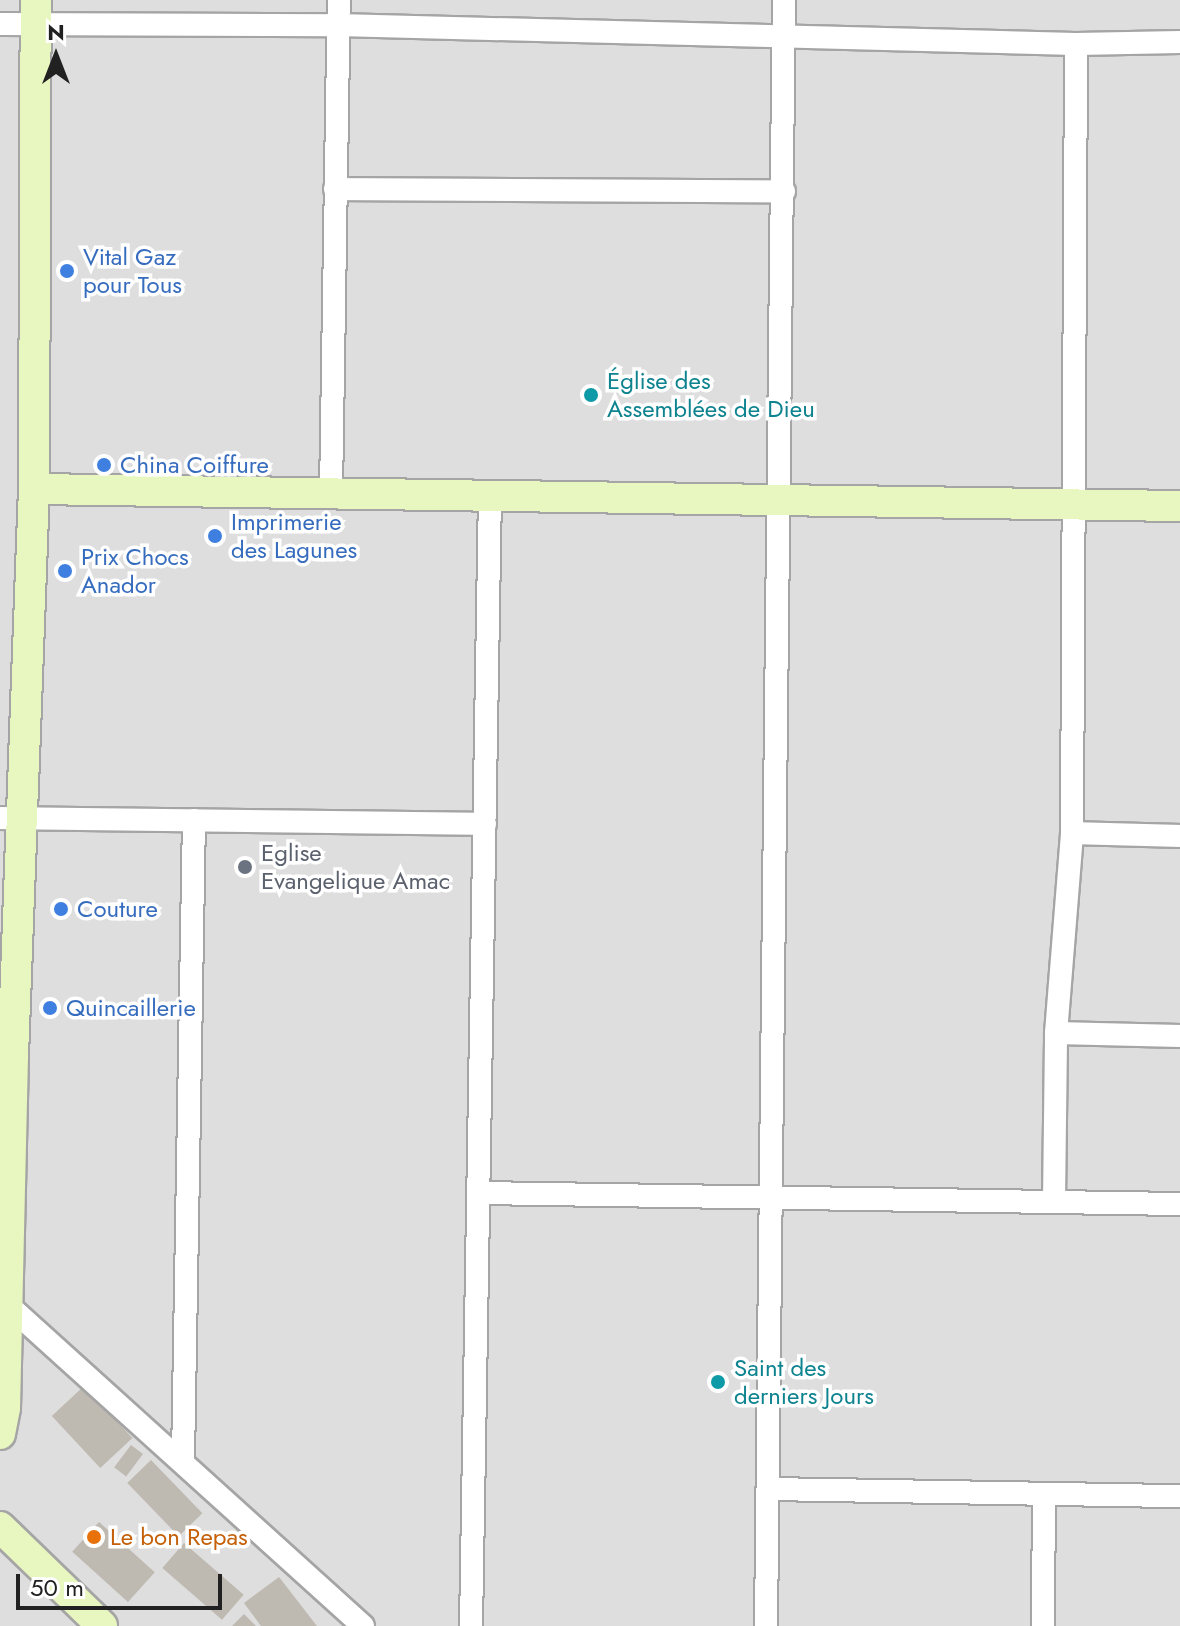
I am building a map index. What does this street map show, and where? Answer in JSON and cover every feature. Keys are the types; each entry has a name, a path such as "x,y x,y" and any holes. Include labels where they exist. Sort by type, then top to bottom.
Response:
{"street":[{"path":"331,493 339,0"},
{"path":"766,1626 768,1198 784,191 784,0"},
{"path":"0,1434 5,1408 9,1306 13,1056 11,818 34,489 36,12"},
{"path":"0,24 36,12 338,25 784,38 1076,44 1180,42"},
{"path":"1054,1202 1056,1033 1072,833 1076,44"},
{"path":"335,189 784,191"},
{"path":"34,489 1180,506"},
{"path":"471,1626 490,495"},
{"path":"11,818 485,824"},
{"path":"183,1460 194,820"},
{"path":"1072,833 1180,836"},
{"path":"1056,1033 1180,1036"},
{"path":"479,1193 1180,1204"},
{"path":"9,1306 183,1460 363,1626"},
{"path":"769,1489 1180,1496"},
{"path":"1043,1626 1044,1494"},
{"path":"0,1527 102,1626"}],"shaded area":[{"path":"0,0 1180,0 1180,1626 0,1626"}],"building":[{"path":"84,1386 132,1438 100,1468 52,1416"},
{"path":"131,1445 143,1454 126,1476 114,1467"},
{"path":"151,1460 202,1513 179,1536 127,1483"},
{"path":"99,1522 155,1572 128,1602 72,1552"},
{"path":"184,1543 244,1595 222,1620 162,1568"},
{"path":"279,1577 317,1626 261,1626 244,1603"},
{"path":"244,1614 256,1626 232,1626"}],"place":[{"name":"Vital Gaz pour Tous","path":"67,271"},
{"name":"Église des Assemblées de Dieu","path":"591,395"},
{"name":"China Coiffure","path":"104,465"},
{"name":"Imprimerie des Lagunes","path":"215,536"},
{"name":"Prix Chocs Anador","path":"65,571"},
{"name":"Eglise Evangelique Amac","path":"245,867"},
{"name":"Couture","path":"61,909"},
{"name":"Quincaillerie","path":"50,1008"},
{"name":"Saint des derniers Jours","path":"718,1382"},
{"name":"Le bon Repas","path":"94,1537"}]}
